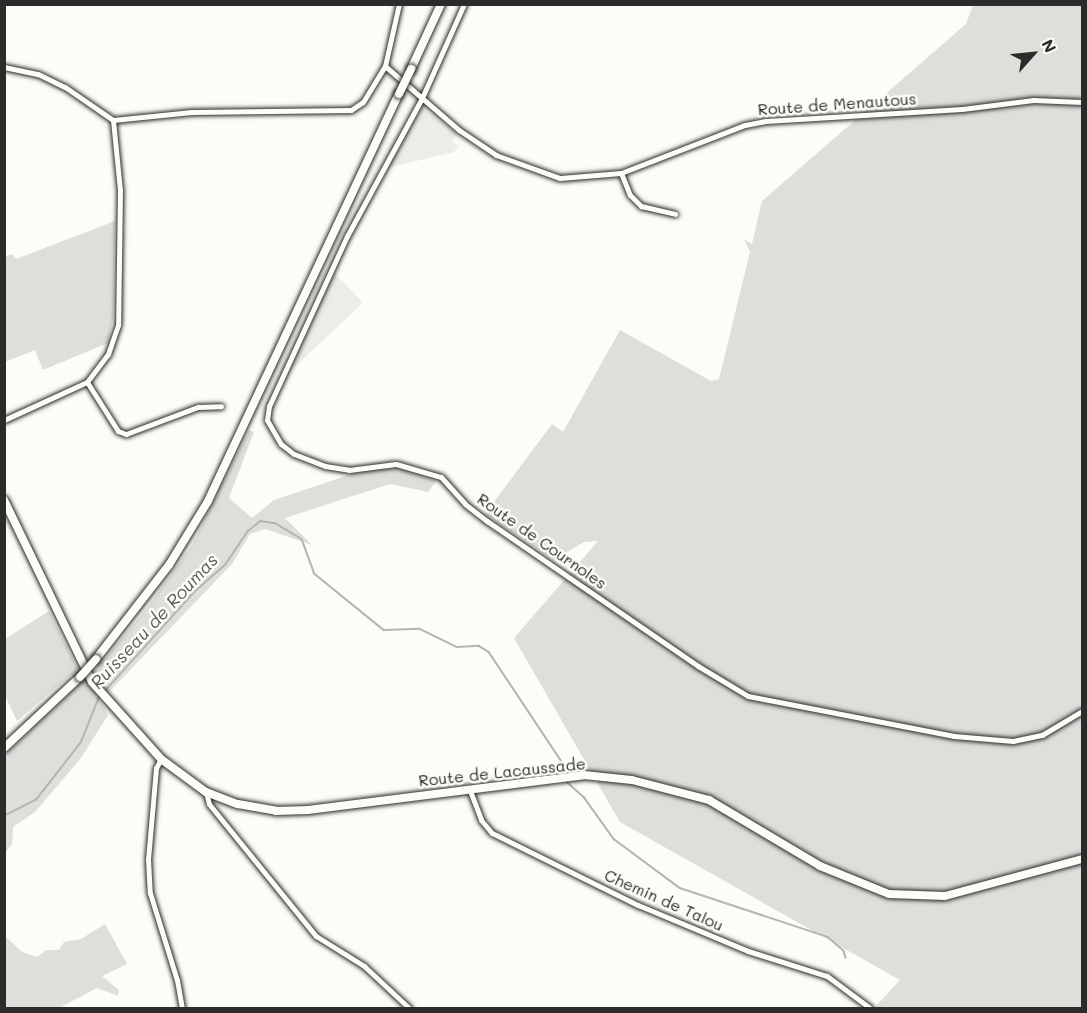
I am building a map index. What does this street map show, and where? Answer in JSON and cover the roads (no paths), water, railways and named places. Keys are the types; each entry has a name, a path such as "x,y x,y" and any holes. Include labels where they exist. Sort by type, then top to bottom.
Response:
{"main road":[{"path":"4,748 96,659 169,565 208,501 441,4"}],"street":[{"path":"4,67 38,74 65,87 113,120 192,112 351,110 363,102 385,66 399,4"},
{"name":"Route de Cournoles","path":"465,4 422,98 347,236 269,406 267,420 281,444 294,454 325,466 349,470 396,464 441,477 487,521 705,671 748,696 954,736 1013,741 1042,735 1083,711"},
{"name":"Route de Menautous","path":"385,66 459,130 496,155 528,169 560,178 621,173 744,125 766,121 962,109 1033,100 1083,102"},
{"path":"4,420 87,382 108,354 118,325 120,190 113,120"},
{"path":"621,173 630,195 641,207 675,214"},
{"path":"87,382 118,431 126,434 198,407 221,406"},
{"name":"Route de Lacaussade","path":"4,500 92,682 161,759 206,792 238,804 276,811 584,775 632,780 709,800 820,866 889,894 945,896 1083,859"},
{"path":"161,759 156,768 148,859 150,893 182,1008"},
{"name":"Chemin de Talou","path":"469,788 481,820 492,833 638,905 748,951 827,976 870,1008"},
{"path":"206,792 209,804 316,936 364,966 409,1008"}],"waterway":[{"name":"Ruisseau de Roumas","path":"105,691 194,592 225,565 247,532 260,521 275,523 302,539 315,574 384,630 420,629 457,647 479,646 489,652 568,771 561,771 562,774"},
{"name":"Ruisseau de Roumas","path":"4,816 36,800 81,742 99,697"},
{"name":"Ruisseau de Roumas","path":"566,781 584,797 614,839 680,888 828,937 844,951 846,958"}]}
